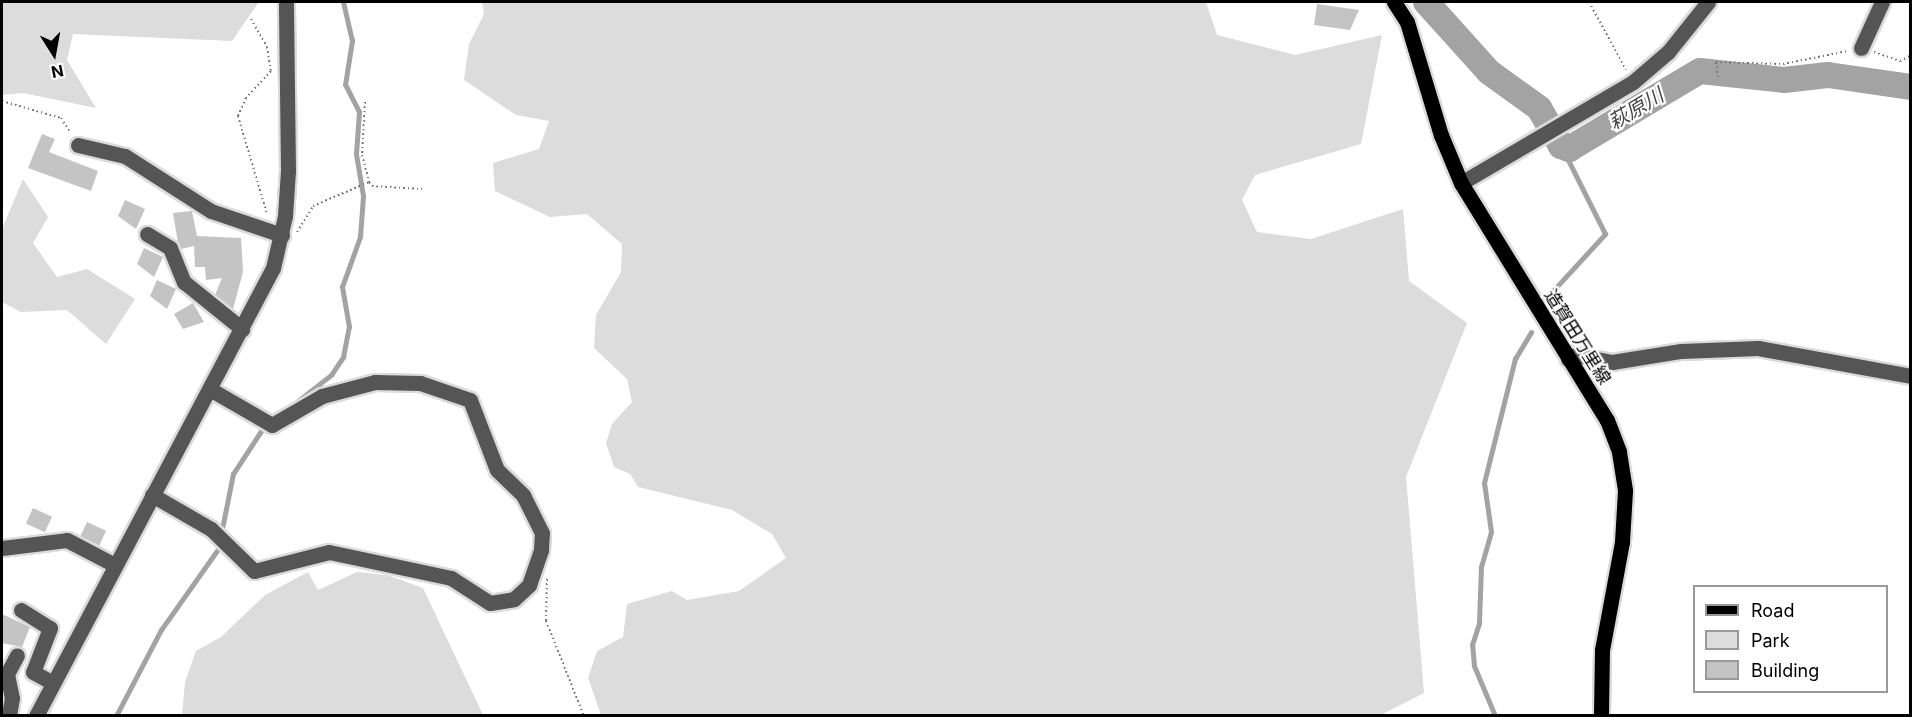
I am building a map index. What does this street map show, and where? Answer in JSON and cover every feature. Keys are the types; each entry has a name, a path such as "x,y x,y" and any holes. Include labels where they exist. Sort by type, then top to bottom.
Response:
{"main road":[{"name":"造賀田万里線","path":"1394,2 1407,22 1441,135 1461,183 1607,420 1619,452 1625,490 1622,542 1602,650 1601,716"}],"street":[{"path":"36,716 51,682 113,564 273,268 282,235 288,171 286,2"},
{"path":"1461,183 1633,82 1668,52 1708,2"},
{"path":"1861,48 1881,2"},
{"path":"78,145 125,156 211,210 282,235"},
{"path":"147,234 170,248 184,282 242,329"},
{"path":"1568,359 1576,355 1612,362 1681,351 1758,348 1911,376"},
{"path":"152,495 211,529 254,571 329,552 451,578 477,597 502,603 514,599 535,571 542,533 534,511 497,470 470,400 420,383 375,382 322,396 272,425 210,388"},
{"path":"2,548 68,540 113,564"},
{"path":"21,610 50,628 33,672 51,682"},
{"path":"9,716 12,698 7,674 17,655"}],"path":[{"path":"1589,2 1633,82"},
{"path":"251,19 267,47 271,71 246,98 238,116 268,211 261,228"},
{"path":"1718,77 1716,62 1783,64 1861,48 1900,62 1911,56"},
{"path":"2,101 61,118 78,145"},
{"path":"365,102 362,155 369,182 372,186 422,189"},
{"path":"282,235 300,231 313,206 369,182"},
{"path":"535,571 547,573 546,621 584,716"}],"green space":[{"path":"2,2 259,2 232,41 73,34 67,60 96,108 23,93 2,95"},
{"path":"482,2 1206,2 1217,35 1295,55 1382,35 1361,144 1255,175 1242,200 1257,232 1311,239 1403,209 1409,281 1467,323 1406,477 1424,693 1379,716 601,715 588,678 597,651 623,637 627,604 672,591 687,600 739,591 786,558 772,534 732,510 638,487 630,474 614,467 606,443 612,424 632,402 627,379 594,348 596,315 621,272 622,244 587,214 550,217 495,191 493,163 539,149 549,121 516,115 464,80 469,44 484,14"},
{"path":"23,179 48,217 33,243 57,277 87,269 135,299 106,344 67,310 21,312 2,302 2,229"},
{"path":"308,572 318,590 357,572 387,575 423,588 483,715 182,715 185,682 196,651 221,637 265,595"}],"building":[{"path":"1317,4 1359,10 1350,30 1314,25"},
{"path":"42,134 55,139 49,152 98,171 91,191 28,168"},
{"path":"125,200 145,209 136,229 118,216"},
{"path":"192,211 197,236 241,238 243,272 233,309 215,295 222,278 206,280 205,267 195,267 194,246 181,249 178,243 173,213"},
{"path":"144,248 163,257 154,277 137,264"},
{"path":"157,280 176,289 167,309 150,296"},
{"path":"193,303 204,322 183,329 174,314"},
{"path":"33,508 52,517 45,532 26,523"},
{"path":"87,522 106,531 99,545 80,537"},
{"path":"2,614 30,627 22,647 2,643"}],"waterway":[{"path":"294,404 331,375 343,357 349,327 342,287 360,237 363,196 356,154 359,112 345,85 352,41 343,2"},
{"name":"萩原川","path":"1426,2 1489,72 1539,108 1561,146 1569,149 1700,71 1784,80 1828,75 1910,87"},
{"path":"1551,293 1605,234 1561,146"},
{"path":"1495,716 1474,666 1472,645 1479,623 1481,567 1491,532 1484,483 1515,359 1531,332"},
{"path":"221,534 233,474 265,425"},
{"path":"116,716 161,630 221,545"}]}
